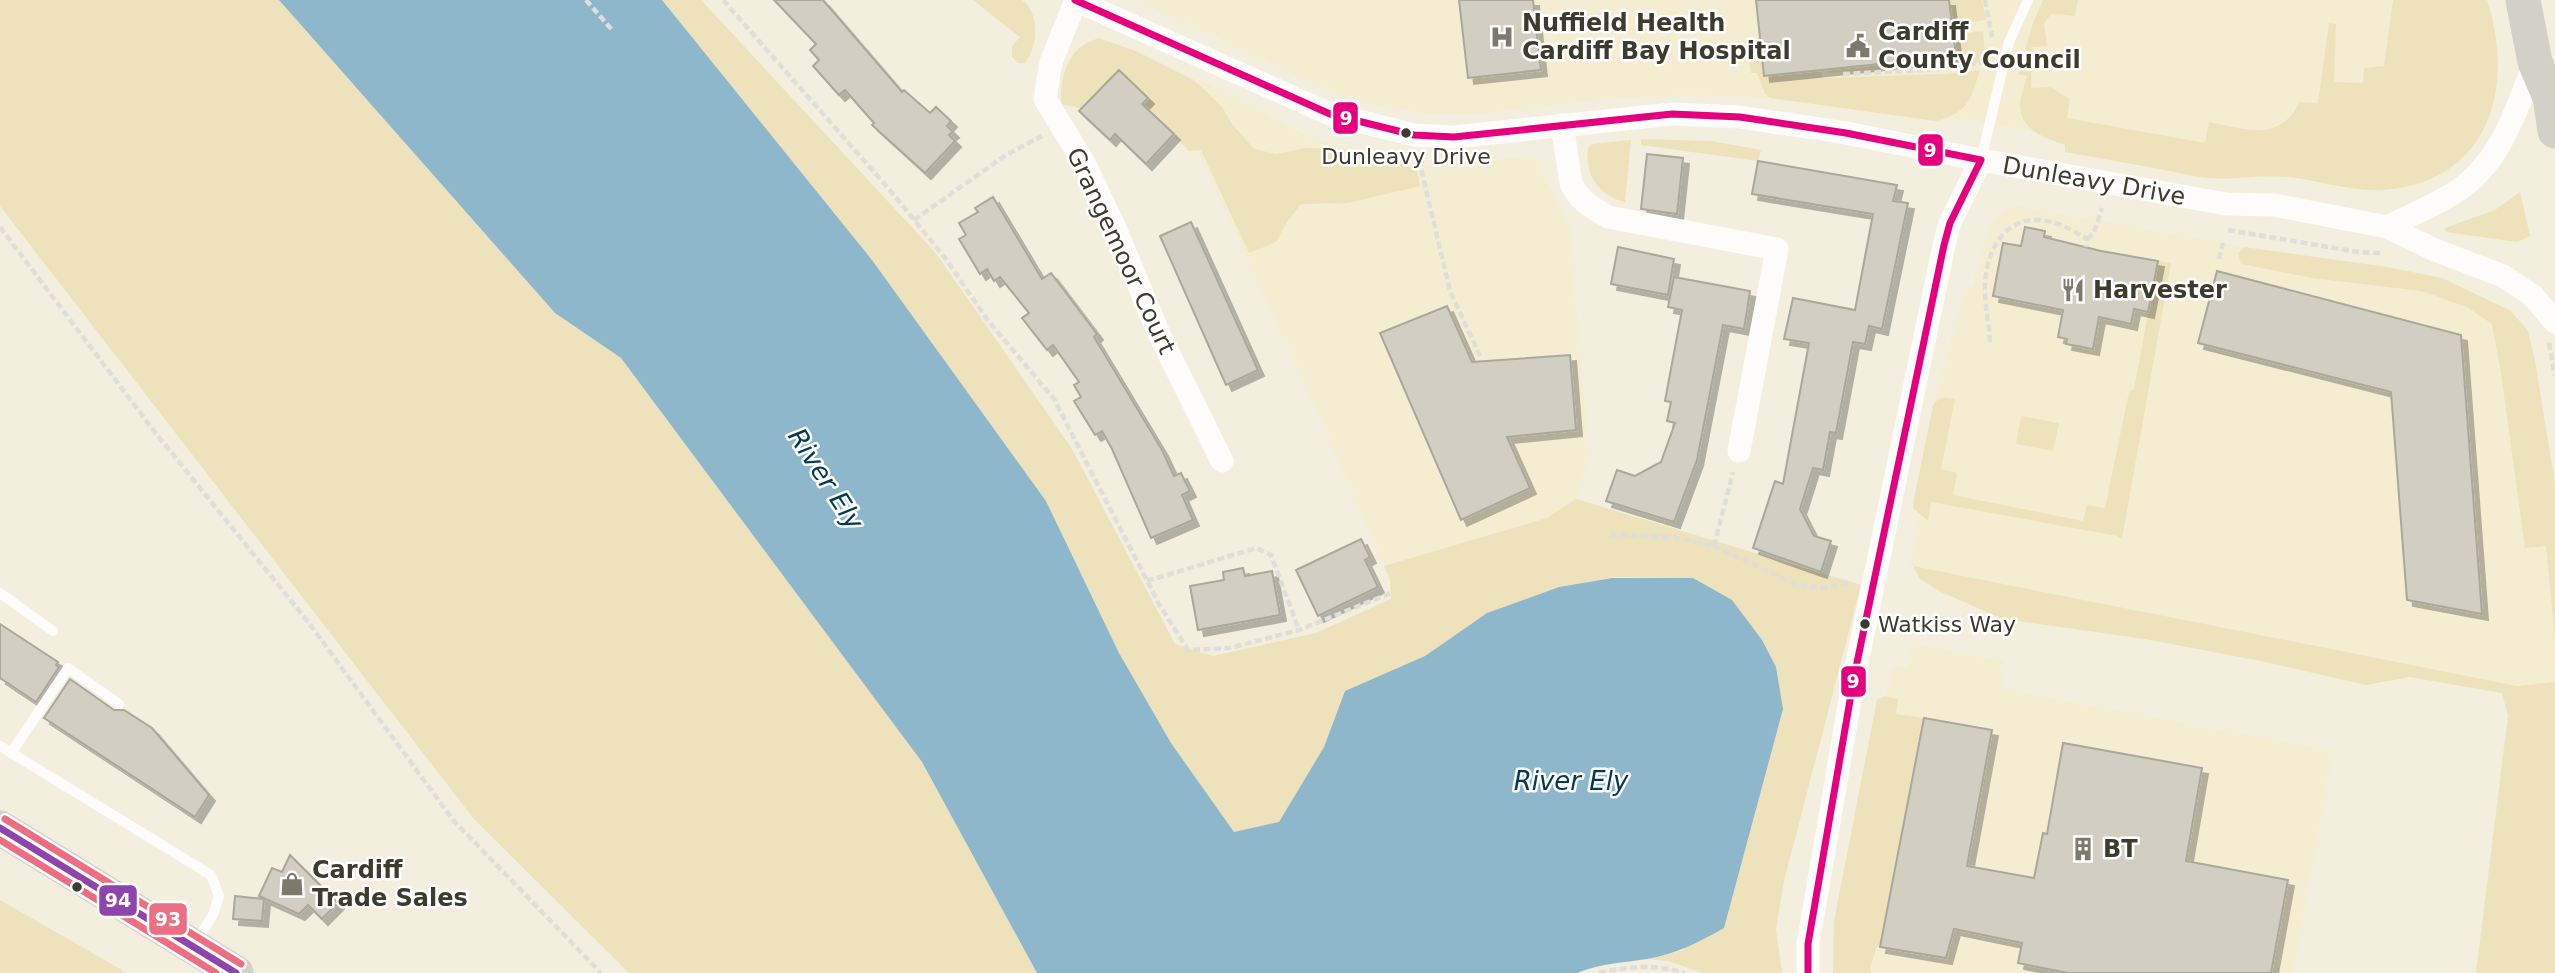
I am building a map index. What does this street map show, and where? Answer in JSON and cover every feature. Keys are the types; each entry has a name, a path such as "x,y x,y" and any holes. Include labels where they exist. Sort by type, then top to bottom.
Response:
{"main road":[{"path":"2523,0 2535,62 2550,97 2555,131"},
{"path":"0,828 236,973"}],"street":[{"name":"Dunleavy Drive","path":"1076,0 1330,114 1414,135 1454,137 1672,114 1740,117 1846,133 2225,204 2274,205 2387,227 2435,250 2503,276 2532,295 2552,331"},
{"name":"Grangemoor Court","path":"1076,0 1051,62 1045,99 1084,163 1159,334 1222,461"},
{"path":"2387,227 2456,192 2483,170 2504,139 2535,62"},
{"path":"1562,125 1571,183 1575,192 1586,203 1608,217 1777,249 1737,458"},
{"path":"1808,973 1808,944 1854,677 1914,381 1950,223 1981,160"}],"lane":[{"path":"1981,160 2009,42 2028,0"},
{"path":"0,593 52,631"},
{"path":"11,753 68,668 119,704"},
{"path":"0,746 211,875 219,896 213,915 193,947"}],"path":[{"path":"586,0 613,31"},
{"path":"723,0 914,220 946,259 986,318 1054,399 1147,580 1188,650 1230,648 1299,630 1391,593"},
{"path":"1985,0 1992,39"},
{"path":"1843,74 1986,64 1989,51"},
{"path":"914,220 1006,155 1060,127"},
{"path":"1414,135 1450,291 1480,356"},
{"path":"2086,247 2087,239 2094,233 2102,208 2115,211"},
{"path":"1990,342 1986,281 1989,256 1999,237 2026,220 2042,220 2058,224 2087,239"},
{"path":"0,227 154,431 309,623 453,820 601,973"},
{"path":"2221,229 2358,252 2391,254"},
{"path":"2219,259 2223,243"},
{"path":"2552,331 2555,376"},
{"path":"1714,546 1737,458"},
{"path":"1610,535 1674,537 1714,546 1797,585 1826,588 1856,579"},
{"path":"1147,580 1256,548 1271,555 1299,630"},
{"path":"1599,973 1633,967 1658,967 1685,973"}],"shaded area":[{"path":"0,0 279,0 555,313 621,358 922,762 1037,973 629,973 474,819 0,206"},
{"path":"662,0 701,0 935,252 1072,449 1175,644 1213,656 1316,633 1391,599 1390,580 1384,566 1547,518 1576,499 1861,585 1784,881 1776,930 1782,973 1703,973 1668,961 1646,959 1684,950 1693,578 1614,577 1559,587 1487,613 1425,656 1345,691 1324,747 1279,823 1234,832 1171,743 1119,653 1046,501 872,260"},
{"path":"973,0 1022,0 1028,6 1034,21 1035,39 1025,63 1018,63 1012,57 1012,46 1020,37"},
{"path":"1135,0 2481,0 2483,131 2445,172 2417,186 2380,190 2332,185 2287,176 2207,178 2065,152 2065,145 2032,131 1951,117 1936,121 1770,98 1693,95 1619,98 1478,114 1426,114 1371,105 1330,91"},
{"path":"1949,0 1982,0 1986,20 1952,25"},
{"path":"2043,0 2078,0 2075,16 2051,14 2044,24 2047,46 2032,47 2031,88 2050,87 2070,99 2067,118 2205,143 2209,122 2249,130 2272,128 2292,115 2300,102 2318,103 2329,23 2336,24 2334,82 2363,83 2364,68 2384,66 2393,0 2487,0 2495,34 2498,67 2495,98 2485,126 2470,150 2448,170 2419,183 2383,190 2359,189 2278,176 2207,178 2065,152 2065,145 2035,132 2024,120 2021,112 2020,103 2027,76 2018,74 2033,23"},
{"path":"1983,31 1985,54 1980,62 1828,73 1827,69 1955,56 1953,35"},
{"path":"1098,38 1136,51 1194,80 1222,107 1233,125 1254,149 1276,154 1306,148 1345,149 1416,167 1420,186 1348,203 1301,204 1276,242 1249,253 1201,150 1189,151 1141,103 1083,109 1062,104 1062,81 1068,64 1076,51"},
{"path":"1749,60 1763,61 1765,76 1820,70 1823,78 1945,74 1980,70 1971,97 1962,109 1936,121 1770,98 1765,94 1757,73 1751,73"},
{"path":"1199,80 1314,139 1416,167 1536,156 1569,227 1589,454 1576,499 1547,518 1384,566 1311,397 1192,138"},
{"path":"1641,139 1711,141 1761,150 1758,161 1641,145"},
{"path":"1631,140 1625,202 1607,194 1595,182 1589,167 1588,148 1592,144"},
{"path":"2520,192 2530,236 2517,242 2446,232 2445,228 2495,210"},
{"path":"2017,206 2244,247 2387,267 2442,278 2498,305 2546,546 2555,638 2555,682 2517,686 1910,565 1920,515 1913,508 1914,499 1933,406 1966,286 1972,287 1991,223 2008,208"},
{"path":"2244,247 2387,267 2442,278 2511,311 2528,331 2555,484 2555,638 2546,546 2525,548 2492,324 2467,307 2421,291 2312,278 2241,264 2238,253"},
{"path":"2158,261 2171,263 2122,539 1931,502 1928,521 1913,508 1933,406 1937,400 1945,398 1955,399 1941,469 1957,473 1953,495 2083,521 2087,505 2105,508 2129,392 2134,389"},
{"path":"2021,416 2059,423 2053,451 2016,444"},
{"path":"1913,566 2517,686 2555,682 2555,973 2476,973 2508,716 2502,693 2410,677 2366,685 2145,639 2003,619 1941,592 1920,579"},
{"path":"1912,644 2005,661 2001,689 2333,751 2293,973 1834,973 1834,933 1893,666 1907,667"},
{"path":"1885,696 1898,699 1896,714 1924,718 1880,947 1877,947 1870,967 1871,973 1833,973 1834,921 1877,700"},
{"path":"0,900 127,973 0,973"}],"water":[{"name":"River Ely","path":"279,0 662,0 872,260 1046,501 1119,653 1171,743 1234,832 1279,822 1324,747 1345,691 1425,656 1487,613 1559,587 1612,578 1693,578 1732,600 1762,640 1776,667 1783,709 1724,928 1668,954 1603,965 1577,973 1037,973 922,762 621,358 555,313"}],"building":[{"path":"774,0 823,0 902,92 904,90 930,113 936,107 951,121 947,126 953,132 949,135 955,141 925,173 872,125 874,123 845,90 839,95 813,66 819,60 810,50 816,44"},
{"name":"Nuffield Health Cardiff Bay Hospital","path":"1459,0 1533,0 1541,70 1468,78"},
{"name":"Cardiff County Council","path":"1756,0 1949,0 1956,56 1764,76"},
{"path":"1119,70 1148,98 1142,104 1174,134 1146,164 1115,134 1110,140 1079,111"},
{"path":"1647,154 1683,158 1677,214 1641,209"},
{"path":"1758,161 1897,185 1893,201 1908,203 1882,329 1869,326 1865,344 1853,342 1836,433 1830,432 1823,470 1813,468 1800,509 1814,536 1831,541 1821,572 1753,548 1775,481 1783,484 1809,343 1784,339 1793,298 1855,310 1873,214 1752,194"},
{"path":"993,197 1042,279 1051,273 1097,334 1094,337 1162,450 1174,476 1181,473 1190,491 1182,495 1193,520 1151,538 1102,431 1095,435 1074,401 1081,397 1074,385 1079,382 1053,345 1047,350 1022,318 1029,313 1000,277 994,281 987,269 980,274 959,239 966,235 959,223 978,212 975,208"},
{"path":"1191,222 1258,370 1226,385 1160,236"},
{"name":"Harvester","path":"2025,227 2045,231 2044,237 2158,261 2148,312 2134,309 2131,324 2099,317 2093,349 2066,344 2067,339 2058,337 2063,310 1993,296 2003,243 2021,246"},
{"path":"1618,247 1674,259 1668,295 1611,284"},
{"path":"2217,271 2461,335 2482,614 2407,600 2391,392 2198,343"},
{"path":"1674,277 1750,291 1744,329 1723,325 1697,460 1674,522 1606,501 1617,470 1635,476 1661,462 1675,423 1667,421 1671,402 1665,401 1682,310 1668,307"},
{"path":"1447,306 1472,362 1570,355 1576,430 1507,437 1530,488 1461,520 1380,333"},
{"path":"1361,539 1370,557 1365,560 1378,587 1318,616 1296,570"},
{"path":"1243,568 1245,576 1272,571 1280,615 1198,630 1190,586 1224,580 1223,572"},
{"path":"0,624 58,662 56,665 59,667 36,702 0,678"},
{"path":"70,679 114,710 124,710 152,728 209,795 195,817 44,718"},
{"name":"BT","path":"1924,718 1992,730 1967,866 2034,878 2043,833 2047,834 2063,743 2202,768 2186,861 2288,880 2271,973 2068,973 2018,963 2022,943 1954,929 1946,958 1880,947"},
{"name":"Cardiff Trade Sales","path":"290,855 338,903 322,919 308,905 299,914 259,896 272,868 282,872"},
{"path":"235,896 264,899 262,921 233,919"}],"transit line":[{"name":"9","path":"1075,0 1330,114 1414,135 1454,137 1672,114 1740,117 1846,133 1981,160 1950,223 1944,245 1854,677 1808,944 1808,973"},
{"name":"93","path":"5,819 241,964"},
{"name":"94","path":"0,828 236,973"},
{"path":"0,840 216,973"}],"place":[{"name":"Nuffield Health Cardiff Bay Hospital","path":"1502,37"},
{"name":"Cardiff County Council","path":"1858,46"},
{"name":"Dunleavy Drive","path":"1406,133"},
{"name":"Harvester","path":"2073,290"},
{"name":"Watkiss Way","path":"1865,624"},
{"name":"BT","path":"2083,849"},
{"name":"Cardiff Trade Sales","path":"292,884"}]}
